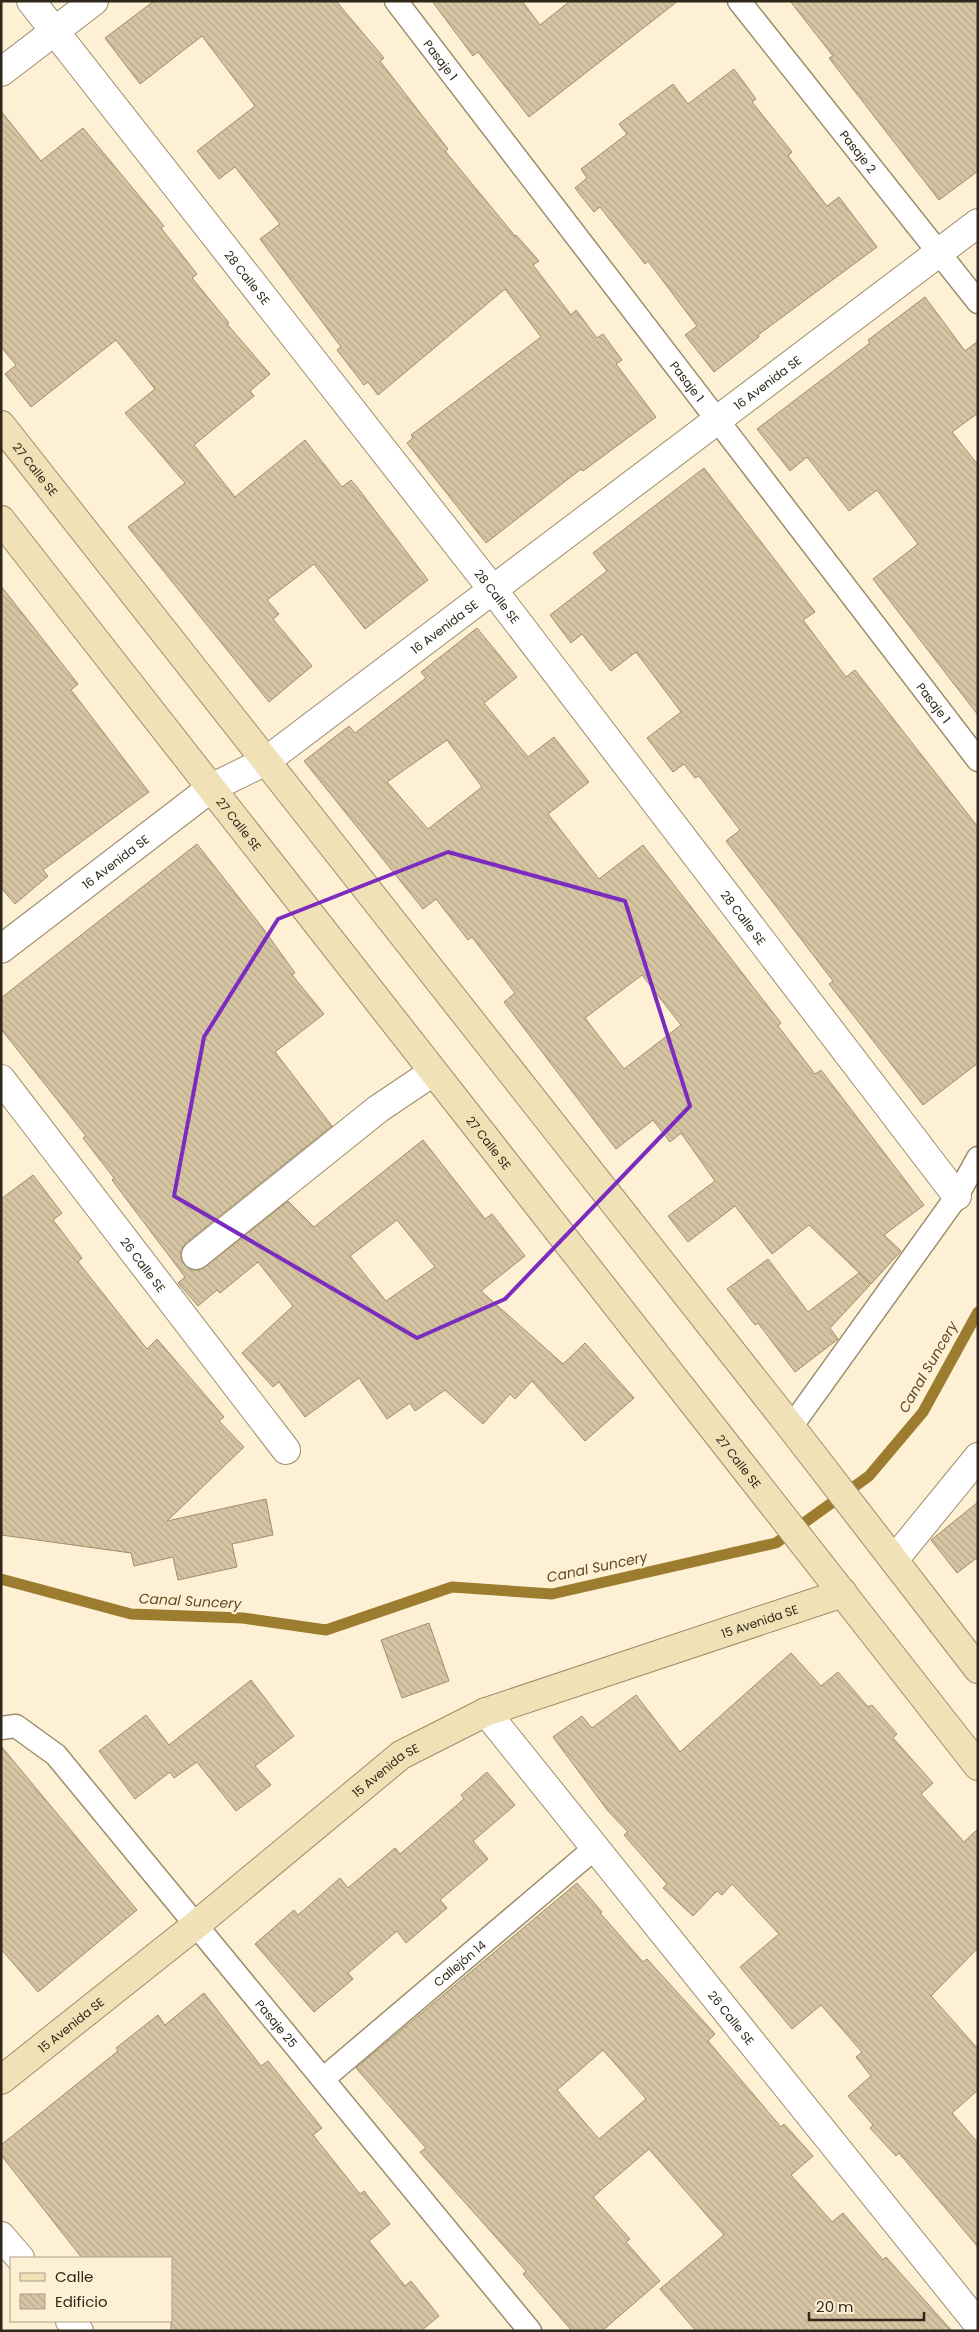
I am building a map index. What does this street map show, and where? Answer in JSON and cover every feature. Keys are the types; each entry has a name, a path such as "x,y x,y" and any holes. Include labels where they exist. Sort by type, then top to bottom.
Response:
{"main road":[{"name":"27 Calle SE","path":"1,425 791,1427 978,1669"},
{"name":"27 Calle SE","path":"1,520 978,1766"},
{"name":"15 Avenida SE","path":"1,2080 196,1925 402,1755 486,1712 843,1593"}],"street":[{"name":"28 Calle SE","path":"31,1 493,590 957,1196"},
{"path":"1,72 94,1"},
{"name":"16 Avenida SE","path":"1,949 211,788 266,761 978,223"},
{"path":"196,1254 378,1109 433,1072"},
{"name":"26 Calle SE","path":"1,1079 286,1450"},
{"path":"886,1550 978,1457"},
{"name":"26 Calle SE","path":"486,1712 978,2324"},
{"path":"1,2236 19,2257"}],"lane":[{"name":"Pasaje 1","path":"396,1 978,760"},
{"name":"Pasaje 2","path":"739,1 978,302"},
{"path":"791,1427 957,1196 978,1158"},
{"name":"Pasaje 25","path":"9,1727 56,1754 530,2331"},
{"name":"Callejón 14","path":"322,2079 595,1848"}],"highlighted area":[{"path":"448,852 625,901 690,1106 505,1299 417,1338 174,1196 204,1037 278,919"}],"building":[{"path":"154,1 336,1 384,58 380,61 448,149 445,151 515,236 539,261 533,265 571,315 576,310 597,338 603,334 622,360 616,364 656,417 583,471 581,469 486,543 407,443 413,438 411,435 541,337 505,289 378,395 368,382 364,385 337,350 341,347 260,239 280,224 235,167 219,179 197,151 255,106 202,36 140,84 105,38"},
{"path":"432,1 522,1 540,25 570,1 678,1 529,117 478,52 473,56"},
{"path":"790,1 978,1 978,171 939,200 829,58 833,56"},
{"path":"734,69 756,99 752,102 792,152 788,156 827,206 839,197 877,247 758,335 759,337 714,372 685,335 697,326 648,261 645,264 600,207 594,212 575,188 587,178 581,169 627,134 619,124 673,84 688,104"},
{"path":"1,111 41,161 83,128 164,226 161,228 197,274 192,278 229,323 227,324 270,374 250,391 254,396 194,445 235,497 305,440 342,487 351,480 428,580 365,629 314,564 267,600 279,614 273,619 312,666 269,702 128,527 185,483 125,413 155,389 116,340 31,407 5,374 16,365 1,347"},
{"path":"925,297 965,351 978,341 978,413 952,432 978,465 978,715 873,579 918,544 877,490 849,511 807,457 790,471 757,429 870,343 868,340"},
{"path":"704,468 815,612 803,620 846,677 855,670 978,827 978,1063 923,1105 829,984 833,981 726,841 740,830 699,776 695,778 684,764 673,772 647,738 681,712 636,652 611,671 582,634 571,643 550,615 607,571 593,553"},
{"path":"1,586 78,684 71,690 149,792 43,870 48,876 15,904 1,888"},
{"path":"477,628 517,677 484,703 528,757 554,737 589,782 548,814 599,879 643,845 781,1023 778,1026 815,1074 821,1070 924,1205 884,1235 901,1251 871,1284 809,1225 772,1254 735,1206 688,1242 668,1216 715,1181 681,1133 670,1142 653,1120 616,1149 504,1002 515,993 472,937 468,940 436,899 423,909 304,761 349,726 355,733 426,678 421,672","holes":["447,740 482,787 428,829 387,782","642,975 681,1025 624,1069 585,1018"]},
{"path":"197,844 262,927 295,973 292,975 324,1014 275,1052 332,1126 186,1243 181,1250 181,1258 184,1264 191,1270 199,1270 205,1267 288,1201 314,1227 423,1140 485,1219 492,1214 525,1256 481,1291 563,1364 585,1343 634,1398 585,1441 532,1381 515,1399 510,1394 483,1424 445,1390 415,1411 410,1403 387,1419 359,1378 305,1417 279,1382 273,1387 242,1353 293,1306 258,1262 220,1293 217,1290 198,1306 178,1283 185,1277 112,1180 114,1178 83,1138 86,1136 1,1029 1,998","holes":["397,1220 435,1267 386,1301 350,1256"]},
{"path":"33,1175 62,1213 53,1220 82,1258 78,1262 147,1349 157,1339 224,1417 219,1421 244,1447 167,1521 266,1499 273,1535 232,1544 237,1567 178,1580 173,1557 134,1566 131,1553 1,1535 1,1199"},
{"path":"768,1259 808,1312 859,1273 870,1285 830,1328 838,1339 795,1372 758,1323 755,1325 727,1289"},
{"path":"978,1502 978,1557 957,1573 931,1540"},
{"path":"429,1623 449,1681 402,1698 381,1640"},
{"path":"791,1653 821,1686 838,1672 868,1707 872,1705 897,1734 893,1738 933,1783 921,1794 964,1842 978,1829 978,1948 931,1996 978,2049 978,2090 952,2113 978,2143 978,2247 899,2153 896,2156 870,2128 873,2125 848,2096 871,2076 856,2057 862,2052 821,2005 792,2029 740,1967 779,1934 732,1884 722,1895 717,1891 693,1916 663,1888 667,1884 624,1835 628,1832 608,1811 553,1737 582,1716 592,1728 636,1695 680,1752"},
{"path":"251,1680 294,1736 255,1766 271,1785 236,1811 197,1762 174,1778 170,1772 135,1799 99,1751 146,1715 169,1745"},
{"path":"1,1746 137,1910 38,1992 1,1949"},
{"path":"487,1772 515,1805 473,1841 488,1859 440,1900 447,1908 406,1943 397,1931 348,1973 353,1979 314,2012 255,1944 294,1910 298,1915 340,1878 348,1888 395,1848 400,1854 464,1799 461,1795"},
{"path":"577,1883 602,1912 600,1913 643,1962 647,1959 715,2034 708,2041 781,2127 784,2124 813,2156 791,2175 832,2222 843,2213 883,2260 886,2257 952,2331 696,2331 660,2289 724,2235 649,2149 593,2197 630,2239 626,2242 660,2281 602,2331 572,2331 523,2274 526,2271 420,2152 426,2148 356,2068","holes":["603,2050 646,2099 599,2139 557,2090"]},
{"path":"204,1993 261,2066 268,2061 322,2128 313,2135 360,2194 364,2191 390,2224 369,2241 405,2286 411,2281 439,2316 421,2331 171,2331 172,2257 81,2257 1,2155 1,2145 118,2051 116,2048 158,2015 165,2025"}],"waterway":[{"name":"Canal Suncery","path":"1,1579 131,1614 243,1618 326,1630 452,1587 552,1594 776,1543 869,1476 923,1412 978,1312"}]}
